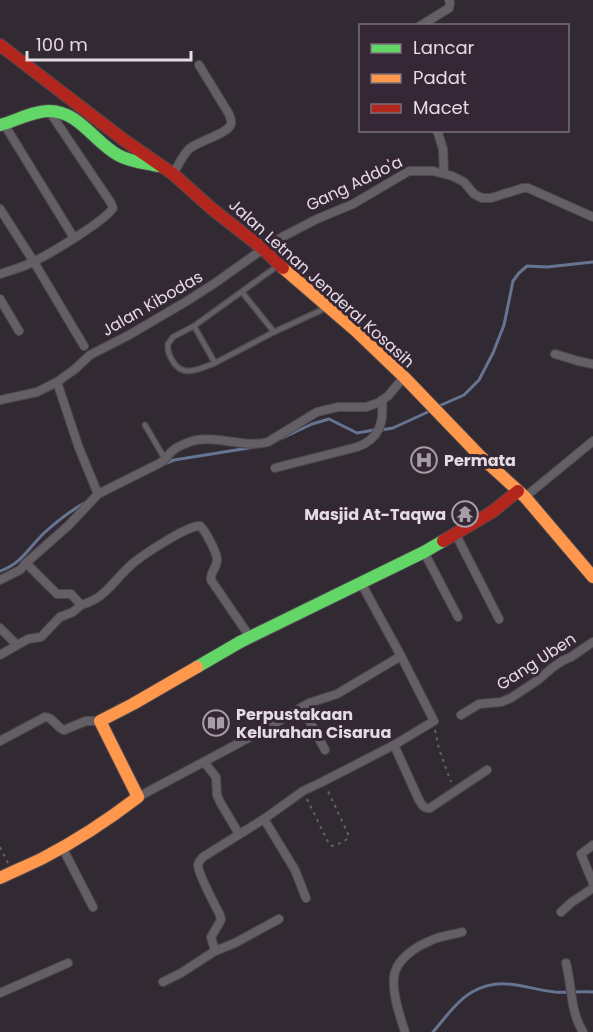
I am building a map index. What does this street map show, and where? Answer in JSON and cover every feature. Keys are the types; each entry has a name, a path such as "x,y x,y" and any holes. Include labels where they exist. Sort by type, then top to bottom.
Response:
{"main road":[{"name":"Jalan Letnan Jenderal Kosasih","path":"0,45 172,174 356,331 480,456 522,494 593,577"},
{"path":"2,125 42,112 57,112 69,116 118,155 161,166"},
{"path":"0,878 62,847 111,818 138,797 100,721 250,637 424,552 522,494"}],"street":[{"path":"423,24 449,8 448,0"},
{"path":"172,174 190,148 226,129 232,121 230,114 199,65"},
{"path":"0,274 34,262 74,238 110,213 113,206 49,111"},
{"path":"2,125 74,238"},
{"path":"438,132 443,149 444,173"},
{"name":"Gang Addo'a","path":"262,249 306,224 353,204 409,171 444,173 464,182 474,194 482,198 491,198 528,188 593,217"},
{"path":"0,209 84,346"},
{"name":"Jalan Kibodas","path":"0,400 37,392 57,382 90,355 187,301 262,249"},
{"path":"0,299 19,331"},
{"path":"555,354 593,364"},
{"path":"0,580 20,570 26,562 69,525 98,494 166,460 171,452 185,444 203,439 262,443 274,439 316,412 338,407 366,407 382,400 404,377"},
{"path":"57,382 79,448 98,494"},
{"path":"275,468 369,442 382,423 382,400"},
{"path":"522,494 593,441"},
{"path":"0,655 28,639 41,638 60,617 103,595 133,563 149,551 191,527 200,526 206,532 217,557 210,576 250,637"},
{"path":"455,533 499,619"},
{"path":"424,552 458,617"},
{"path":"26,562 55,592 59,595 71,594 81,606"},
{"path":"216,951 211,937 221,920 198,866 203,856 264,819 303,791 394,745 434,721 361,583"},
{"path":"0,628 17,645"},
{"name":"Gang Uben","path":"461,715 479,704 501,702 511,698 593,642"},
{"path":"138,797 302,707 318,699 337,694 401,656"},
{"path":"302,707 325,750"},
{"path":"0,741 45,717 50,718 64,730 86,721 100,721"},
{"path":"394,745 424,807 430,808 487,770"},
{"path":"204,762 216,777 217,795 238,834"},
{"path":"264,819 295,870 306,898"},
{"path":"593,845 581,854 593,883"},
{"path":"62,847 93,907"},
{"path":"561,912 593,888"},
{"path":"163,982 216,951 279,919"},
{"path":"405,1032 394,984 395,970 403,959 431,940 462,932"},
{"path":"0,993 68,963"},
{"path":"567,963 573,1006 583,1032"}],"lane":[{"path":"279,265 194,326 173,337 168,344 168,353 177,367 187,372 215,363 328,307"},
{"path":"242,292 274,332"},
{"path":"194,326 215,363"},
{"path":"145,425 166,460"}],"path":[{"path":"434,721 439,749 454,793"},
{"path":"303,791 329,844 332,846 341,843 349,837 324,782"},
{"path":"0,847 12,872"}],"waterway":[{"path":"439,406 464,395 479,380 504,325 513,281 519,273 527,266 547,267 593,262"},
{"path":"381,430 393,428 430,411"},
{"path":"278,440 312,424 329,419 357,433 374,430"},
{"path":"164,464 174,460 255,447"},
{"path":"0,571 19,560 43,534 86,502"},
{"path":"433,1032 462,1000 472,992 493,984 514,984 555,992 593,992"}],"traffic: fast":[{"path":"0,125 36,113 60,112 78,121 118,155 133,161 158,166"},
{"path":"197,667 240,642 443,541"}],"traffic: slow":[{"path":"283,268 356,331 480,456 525,497 593,577"},
{"path":"0,878 68,845 138,797 100,721 197,667"}],"traffic: jam":[{"path":"0,45 124,140 173,174 283,268"},
{"path":"443,541 492,512 518,491"}],"place":[{"name":"Permata","path":"424,460"},
{"name":"Masjid At-Taqwa","path":"465,514"},
{"name":"Perpustakaan Kelurahan Cisarua","path":"216,723"}]}
